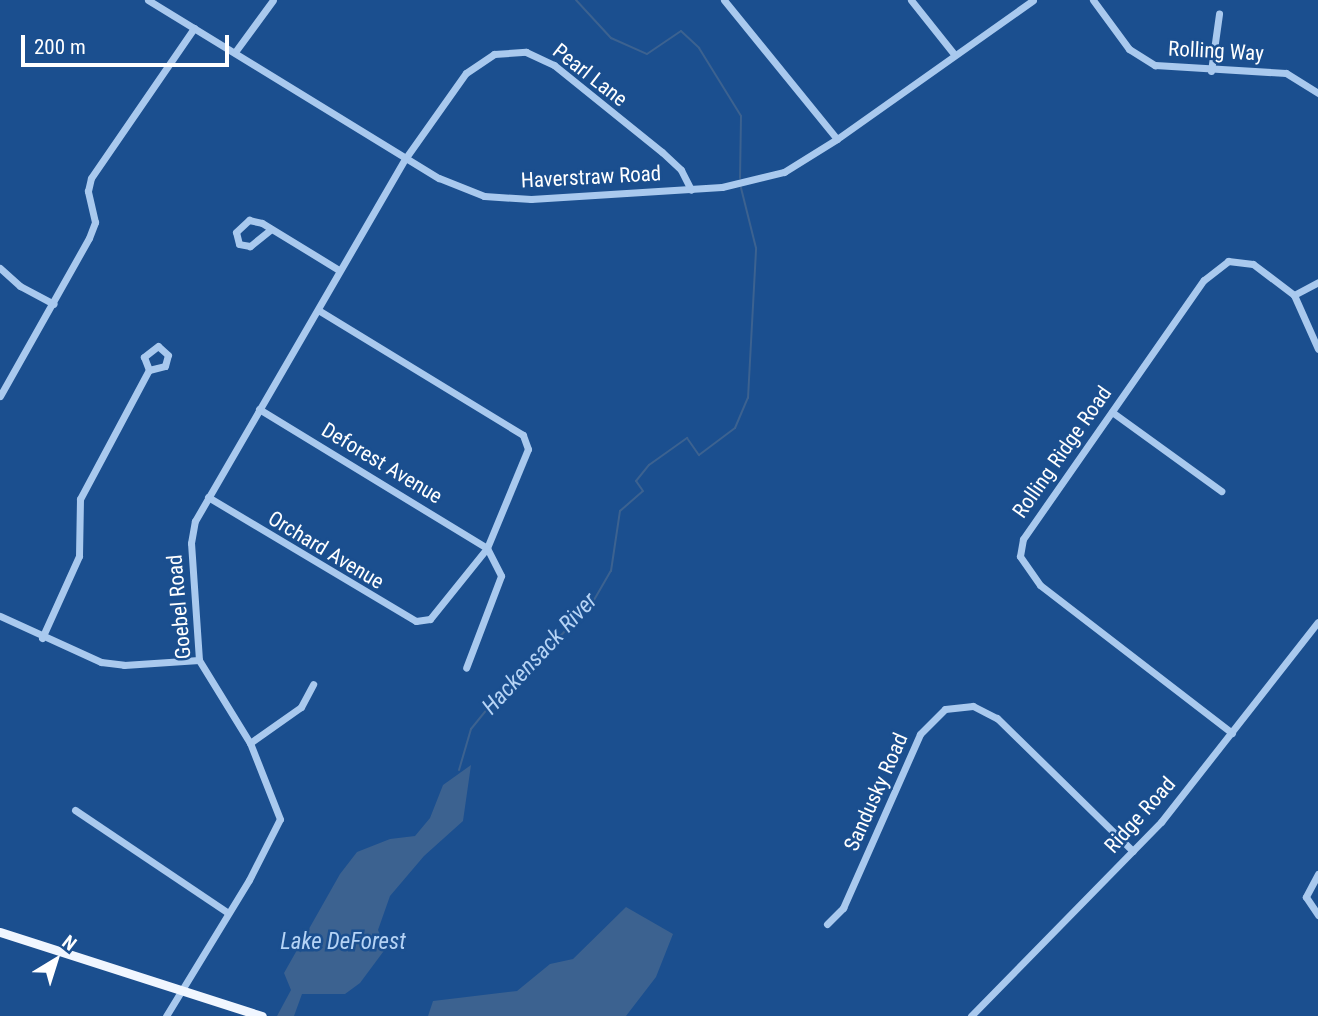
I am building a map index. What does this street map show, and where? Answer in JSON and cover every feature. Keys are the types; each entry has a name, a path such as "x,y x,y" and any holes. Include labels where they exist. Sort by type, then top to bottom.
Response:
{"main road":[{"path":"0,932 258,1015"}],"street":[{"name":"Haverstraw Road","path":"148,0 405,159 461,189 507,199 691,190 765,179 837,139 1033,0"},
{"path":"235,52 273,0"},
{"path":"724,0 837,139"},
{"path":"911,0 954,54"},
{"name":"Rolling Way","path":"1093,0 1129,49 1155,65 1211,71 1286,73 1318,93"},
{"path":"1211,71 1219,14"},
{"path":"0,396 54,304 96,222 88,191 91,177 194,28"},
{"name":"Pearl Lane","path":"405,159 466,73 494,54 526,52 554,65 662,152 681,170 691,190"},
{"name":"Goebel Road","path":"166,1016 229,913 280,819 250,743 200,660 191,544 208,498 405,159"},
{"path":"270,230 250,246 239,244 236,232 249,220 270,230 339,270"},
{"name":"Rolling Ridge Road","path":"1232,733 1040,585 1020,556 1030,524 1205,280 1228,261 1253,264 1294,295 1318,349"},
{"path":"0,268 20,286 54,304"},
{"path":"1294,295 1318,282"},
{"path":"318,310 523,435 528,450 487,548 501,576 466,668"},
{"path":"42,638 79,556 79,499 149,370"},
{"name":"Deforest Avenue","path":"259,409 487,548"},
{"path":"1112,412 1221,491"},
{"name":"Orchard Avenue","path":"208,498 404,618 430,619 487,548"},
{"path":"0,616 42,638 101,662 124,665 200,660"},
{"name":"Ridge Road","path":"971,1016 1133,850 1232,733 1318,622"},
{"path":"250,743 301,707 313,684"},
{"name":"Sandusky Road","path":"827,924 843,908 920,734 945,709 973,706 997,718 1133,850"},
{"path":"75,810 229,913"},
{"path":"1318,874 1306,897 1318,915"}],"water":[{"name":"Lake DeForest","path":"471,765 463,821 424,856 390,896 378,930 386,948 360,983 345,994 302,994 294,1016 277,1016 291,990 284,973 340,874 357,852 390,839 415,836 430,818 443,785"},
{"path":"626,907 673,934 656,977 626,1016 428,1016 433,1001 517,991 550,964 573,959"}],"waterway":[{"name":"Hackensack River","path":"576,0 611,38 647,54 681,31 699,48 741,116 740,178"},
{"name":"Hackensack River","path":"459,770 471,729 491,704 514,686 594,600 611,571 620,511 643,491 636,481 649,465 687,438 699,455 735,428 748,398 756,248 740,184"}]}
